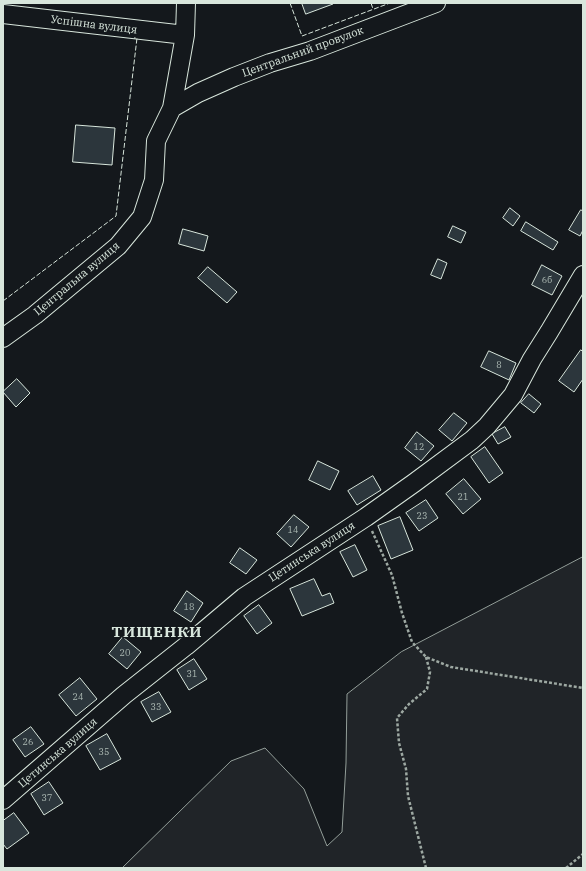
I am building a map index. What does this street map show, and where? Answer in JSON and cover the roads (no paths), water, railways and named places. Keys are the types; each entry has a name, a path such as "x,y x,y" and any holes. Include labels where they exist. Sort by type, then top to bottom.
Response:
{"street":[{"name":"Центральна вулиця","path":"3,338 35,315 118,246 142,217 154,180 156,141 172,108 185,35 186,3"},
{"name":"Центральний провулок","path":"172,108 198,93 234,77 270,63 310,51 436,3"},
{"name":"Успішна вулиця","path":"3,14 185,35"},
{"name":"Цетинська вулиця","path":"3,800 124,695 186,646 244,597 366,517 472,440 487,426 513,395 532,359 583,275"}],"district":[{"name":"ТИЩЕНКИ","path":"157,633"}]}
